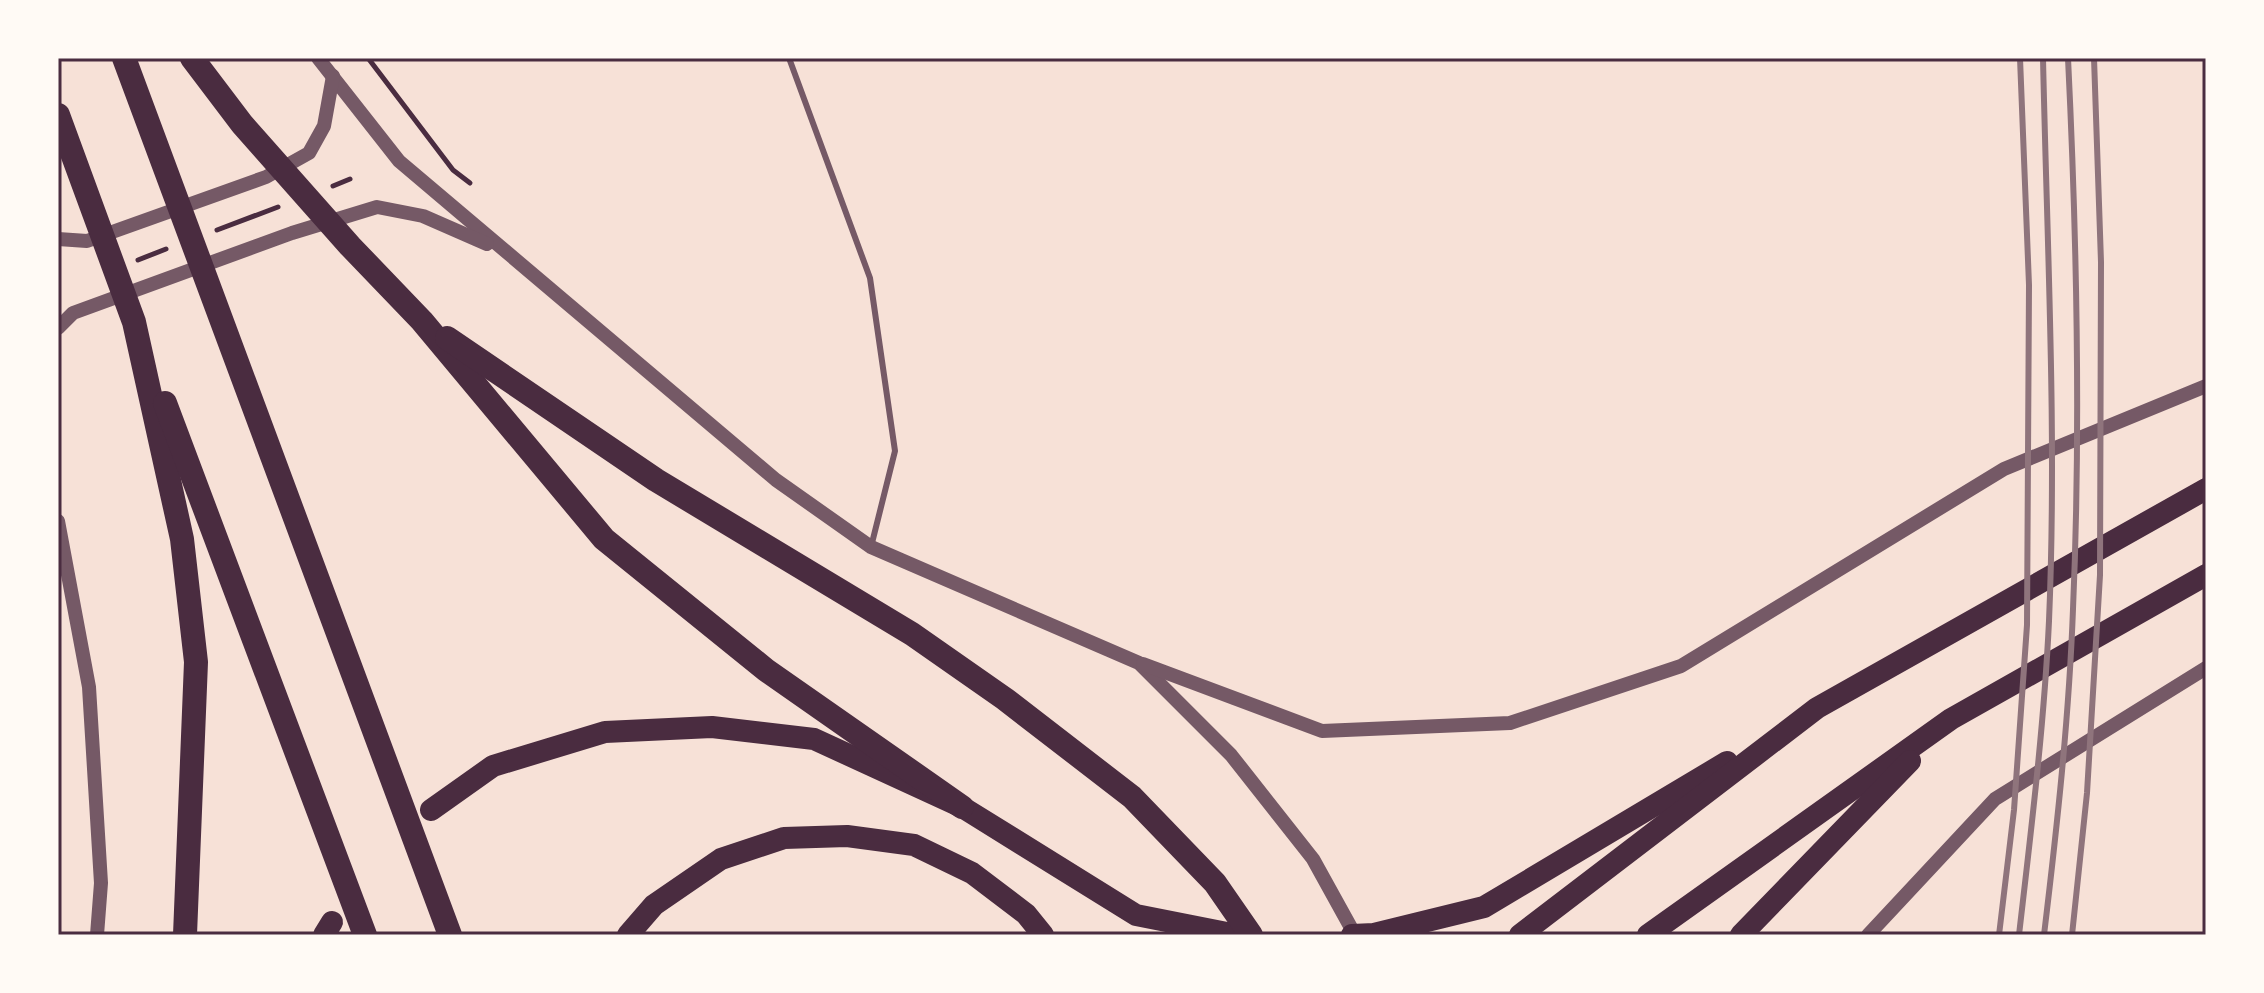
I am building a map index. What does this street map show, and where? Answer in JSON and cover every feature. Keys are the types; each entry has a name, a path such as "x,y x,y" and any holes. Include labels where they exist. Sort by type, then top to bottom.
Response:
{"highway":[{"path":"124,58 450,935"},
{"path":"192,58 242,124 350,246 422,321 604,539 766,670 962,807 1136,915 1237,935"},
{"path":"58,115 365,935"},
{"path":"422,321 656,480 912,634 1005,699 1132,797 1215,883 1251,935"},
{"path":"134,322 182,539 196,662 185,935"},
{"path":"1354,935 1374,934 1484,907 1817,708 2206,489"},
{"path":"1648,935 1951,719 2206,575"},
{"path":"1520,935 1817,708"},
{"path":"1741,935 1951,719"},
{"path":"431,810 493,766 605,732 712,727 814,739 962,807"},
{"path":"628,935 654,905 721,859 784,838 847,836 914,845 972,873 1026,914 1043,935"}],"street":[{"path":"318,58 399,161 776,480 871,547 1139,663 1322,731 1510,723 1681,666 2004,469 2206,386"},
{"path":"58,239 87,241 266,177 309,153 324,126 333,76"},
{"path":"58,328 73,313 292,233 377,207 423,216 502,250"},
{"path":"58,521 89,687 101,883 97,935"},
{"path":"1139,663 1231,755 1313,859 1354,935"},
{"path":"1868,935 1995,799 2206,668"}],"lane":[{"path":"789,58 870,278 895,451 871,547"}],"path":[{"path":"368,58 453,170 470,183"}],"railway":[{"path":"1999,935 2014,810 2027,625 2029,285 2020,58"},
{"path":"2019,935 2044,700 2051,551 2050,340 2043,58"},
{"path":"2044,935 2058,813 2071,650 2077,471 2074,196 2068,58"},
{"path":"2072,935 2087,793 2100,575 2101,262 2094,58"}]}
